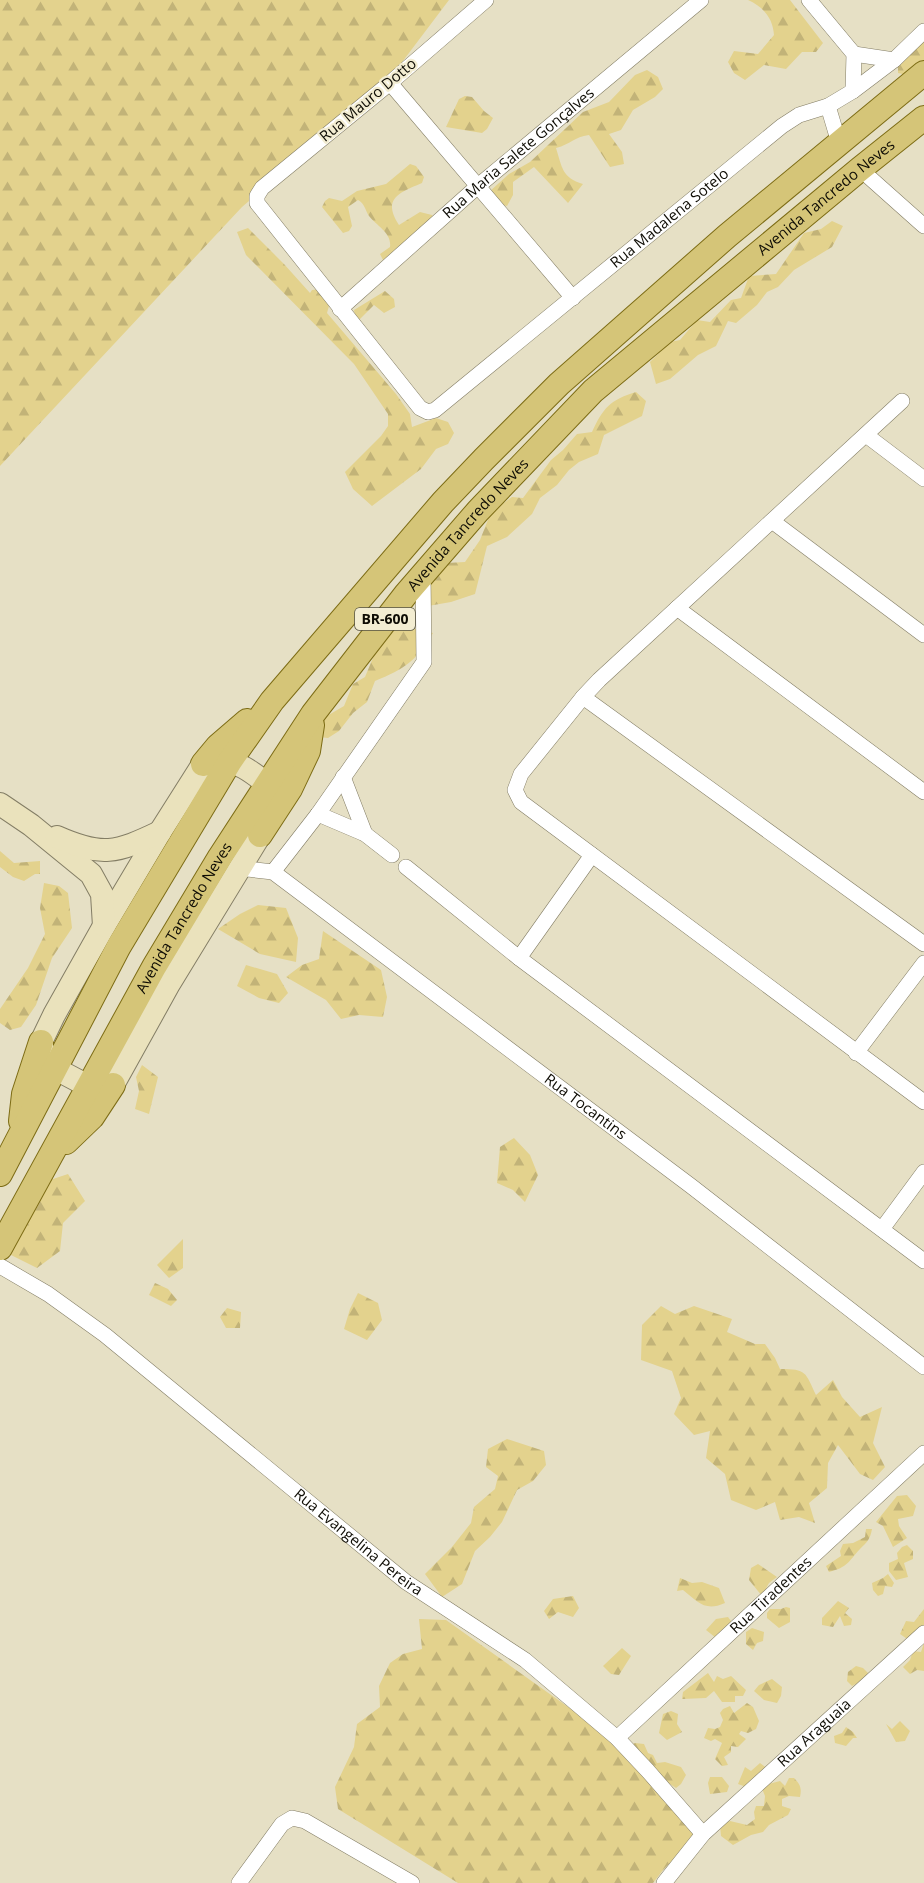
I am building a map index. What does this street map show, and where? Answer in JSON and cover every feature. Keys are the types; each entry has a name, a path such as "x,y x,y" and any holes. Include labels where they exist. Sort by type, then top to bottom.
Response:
{"main road":[{"name":"Avenida Tancredo Neves","path":"0,1174 119,946 230,761 272,701 443,502 568,377 727,236 924,73"},
{"name":"Avenida Tancredo Neves","path":"0,1248 154,967 267,784 314,714 423,573 478,511 593,391 924,118"},
{"path":"19,1138 24,1094 41,1042 104,926 203,764 218,746 272,701"},
{"path":"50,1159 92,1117 113,1085 169,984 238,868 290,789 308,751 314,714"},
{"path":"203,764 218,760 230,761 247,769 267,784 265,815 260,835"},
{"path":"0,804 31,825 91,874 102,894 104,926"},
{"path":"31,825 81,848 111,851 160,832"},
{"path":"41,1042 54,1068 88,1086 113,1085"}],"street":[{"name":"Rua Mauro Dotto","path":"340,309 257,203 257,196 262,188 390,83 486,0"},
{"name":"Rua Maria Salete Gonçalves","path":"340,309 478,186 701,0"},
{"path":"809,0 854,54 853,91"},
{"name":"Rua Madalena Sotelo","path":"340,309 420,408 428,412 435,410 782,126 799,115 828,105 853,91 894,60 924,31"},
{"path":"854,54 894,60"},
{"path":"390,83 573,298"},
{"path":"828,105 840,143"},
{"path":"860,169 924,226"},
{"path":"902,401 583,697 520,774 515,790 521,802 924,1102"},
{"path":"866,435 924,479"},
{"path":"772,520 924,635"},
{"path":"238,868 273,872 318,814 424,662 423,573"},
{"path":"677,608 924,792"},
{"path":"583,697 924,944"},
{"path":"344,777 365,834"},
{"path":"318,814 365,834 392,855"},
{"path":"519,958 592,855"},
{"path":"406,867 519,958 924,1261"},
{"name":"Rua Tocantins","path":"273,872 682,1179 924,1367"},
{"path":"856,1053 924,963"},
{"path":"882,1229 924,1172"},
{"name":"Rua Evangelina Pereira","path":"0,1266 48,1294 105,1335 406,1582 525,1660 617,1738 703,1834"},
{"name":"Rua Tiradentes","path":"617,1738 924,1453"},
{"name":"Rua Araguaia","path":"664,1883 703,1834 924,1632"},
{"path":"239,1883 282,1824 292,1818 304,1821 412,1883"}],"green space":[{"path":"0,0 449,0 384,86 242,207 0,466"},
{"path":"748,0 790,0 823,43 816,52 802,52 786,69 764,65 745,80 734,73 728,62 734,51 758,54 774,35 767,14"},
{"path":"924,37 924,65 911,76 898,73 898,62"},
{"path":"647,70 658,77 663,89 655,97 633,110 621,130 609,134 622,152 624,164 610,167 589,135 584,136 556,148 567,175 583,184 568,203 534,167 513,182 513,195 507,206 495,203 489,192 509,174 530,162 583,112 609,102 635,75"},
{"path":"465,96 472,97 493,118 482,133 446,127 459,99"},
{"path":"410,164 416,166 424,177 422,183 396,197 392,208 394,216 399,225 420,212 432,215 435,220 383,260 380,254 390,247 389,238 369,216 364,205 358,200 348,207 352,226 349,231 343,233 322,207 329,198 342,201 357,191 386,184"},
{"path":"832,221 843,226 832,247 794,270 778,287 767,292 757,305 736,323 728,321 716,346 698,355 670,379 656,384 650,362 670,342 680,340 697,320 710,322 731,300 741,298 749,276 776,274 804,233 821,229"},
{"path":"248,228 310,293 312,290 334,288 327,313 396,394 410,414 412,427 436,418 448,422 454,433 448,444 436,449 421,469 372,506 353,489 345,472 381,436 388,426 388,414 354,364 246,255 237,232"},
{"path":"385,291 394,299 395,307 384,313 374,305 356,323 354,310"},
{"path":"636,392 646,401 642,416 604,435 598,454 579,462 569,470 557,485 540,498 532,514 507,537 487,546 475,594 451,602 428,606 427,577 446,563 465,562 480,540 491,512 512,497 523,498 551,460 577,434 592,432 608,406"},
{"path":"398,625 433,633 421,651 409,663 375,681 367,702 353,713 339,731 328,738 319,737 325,717 344,706 353,684 365,677 375,653 389,633"},
{"path":"0,851 14,863 40,861 40,874 35,874 24,881 13,877 0,867"},
{"path":"44,883 59,886 68,893 72,928 52,958 36,1005 21,1027 10,1030 0,1023 0,1009 28,968 45,934 40,908"},
{"path":"258,905 286,908 298,938 296,962 260,954 218,929"},
{"path":"323,931 381,970 387,997 383,1017 359,1015 341,1019 326,1000 286,977 302,965 319,959"},
{"path":"246,965 277,974 288,993 279,1003 259,998 237,986"},
{"path":"142,1065 158,1077 149,1114 135,1109 139,1091 136,1077"},
{"path":"514,1138 530,1155 538,1175 525,1202 513,1190 497,1183 500,1147"},
{"path":"68,1174 85,1201 63,1223 60,1251 37,1268 9,1254 17,1237 37,1207 44,1182"},
{"path":"183,1239 183,1268 169,1278 157,1265"},
{"path":"155,1283 168,1289 177,1300 171,1306 149,1295"},
{"path":"358,1293 378,1303 382,1320 367,1340 344,1329"},
{"path":"661,1306 675,1314 694,1306 732,1319 727,1332 755,1344 765,1344 780,1369 804,1373 816,1395 833,1380 842,1397 860,1417 882,1407 873,1443 885,1467 873,1480 860,1474 838,1445 828,1463 827,1488 809,1503 815,1523 799,1517 780,1520 775,1502 756,1510 731,1500 725,1474 706,1458 710,1431 694,1435 674,1414 681,1398 672,1371 641,1360 642,1325"},
{"path":"227,1308 241,1312 240,1328 226,1328 220,1317"},
{"path":"507,1439 544,1451 546,1465 533,1481 517,1490 502,1522 475,1551 462,1584 442,1597 425,1574 452,1547 471,1523 474,1507 495,1489 498,1476 486,1467 488,1449"},
{"path":"907,1495 916,1506 913,1516 898,1519 899,1526 907,1538 893,1547 883,1526 876,1522 897,1496"},
{"path":"866,1529 872,1529 866,1542 847,1564 829,1572 826,1566 841,1556 840,1551 843,1544 853,1543 865,1537"},
{"path":"907,1545 913,1551 913,1559 904,1563 908,1577 896,1580 889,1571 889,1563 898,1559 897,1553"},
{"path":"758,1564 777,1577 769,1583 762,1596 749,1580 751,1568"},
{"path":"888,1574 894,1583 892,1587 885,1586 883,1594 878,1596 873,1590 872,1583"},
{"path":"680,1578 692,1583 702,1582 719,1588 725,1603 718,1606 707,1606 683,1590 677,1591"},
{"path":"573,1596 579,1608 573,1617 558,1612 549,1619 544,1611 553,1599"},
{"path":"838,1601 849,1608 845,1613 852,1619 851,1625 844,1626 840,1616 833,1627 822,1625 822,1618"},
{"path":"790,1608 790,1622 779,1628 767,1618 767,1613 770,1609"},
{"path":"924,1609 924,1625 910,1641 900,1634 906,1621 914,1622"},
{"path":"728,1617 734,1625 716,1638 706,1630 716,1619"},
{"path":"419,1619 446,1620 613,1739 696,1837 653,1883 458,1883 338,1809 335,1787 354,1747 357,1724 380,1707 379,1686 390,1663 403,1654 422,1649"},
{"path":"752,1628 764,1632 763,1641 757,1643 753,1650 746,1644 746,1632"},
{"path":"924,1643 924,1671 917,1670 910,1674 903,1667 910,1660 913,1651 921,1652"},
{"path":"622,1648 631,1656 619,1675 611,1674 603,1666"},
{"path":"856,1666 868,1673 863,1680 852,1686 847,1681 848,1672"},
{"path":"708,1673 714,1682 717,1676 723,1679 731,1676 746,1690 743,1696 735,1696 735,1702 722,1702 714,1691 706,1698 682,1699 683,1692"},
{"path":"772,1679 782,1687 777,1703 764,1700 754,1691 759,1685"},
{"path":"747,1703 753,1707 759,1721 756,1729 748,1733 741,1731 739,1734 746,1739 738,1747 731,1746 731,1752 724,1757 728,1765 722,1766 715,1759 722,1743 715,1739 711,1741 704,1738 708,1728 720,1727 723,1720 720,1713 723,1709 730,1706 734,1713"},
{"path":"671,1711 678,1714 677,1724 682,1732 667,1740 659,1733 663,1714"},
{"path":"900,1721 910,1731 905,1741 896,1742 886,1724 892,1729"},
{"path":"846,1727 857,1738 853,1738 846,1746 835,1743 834,1736 842,1733"},
{"path":"644,1744 657,1763 665,1762 681,1767 686,1775 681,1784 676,1788 658,1776 631,1745"},
{"path":"760,1763 768,1769 749,1788 738,1784 745,1767 751,1771"},
{"path":"710,1777 722,1777 729,1786 727,1792 710,1794 708,1783"},
{"path":"789,1778 796,1780 801,1791 800,1797 789,1796 782,1799 782,1806 791,1809 788,1815 769,1825 763,1832 751,1835 733,1845 721,1836 720,1825 730,1821 747,1825 755,1819 756,1806 764,1806 765,1796 761,1786 780,1781 785,1786"}]}
